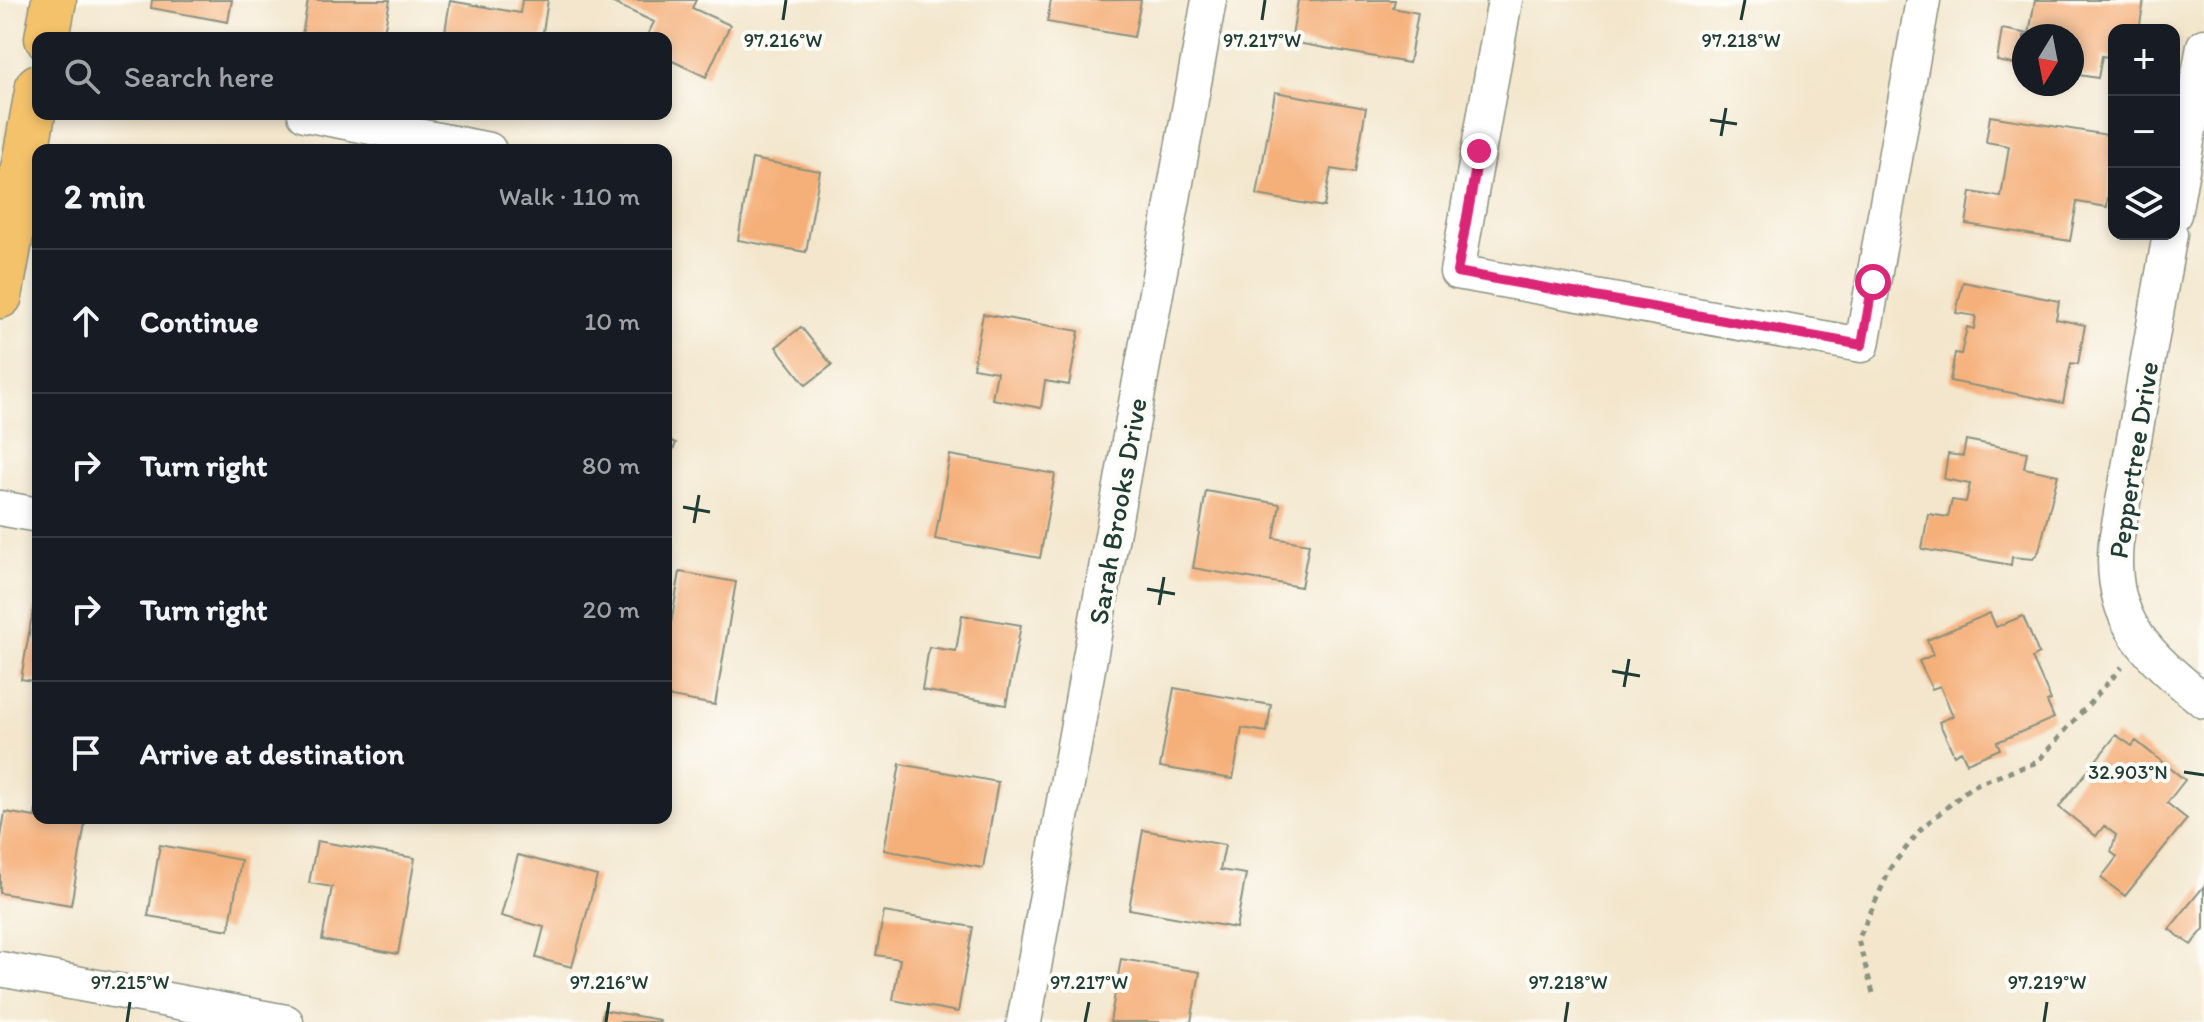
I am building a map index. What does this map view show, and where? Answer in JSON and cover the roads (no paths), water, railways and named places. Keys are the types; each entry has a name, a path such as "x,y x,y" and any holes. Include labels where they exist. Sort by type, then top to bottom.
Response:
{"main road":[{"path":"48,32 54,0"},
{"path":"0,296 32,119"}],"street":[{"name":"Sarah Brooks Drive","path":"1024,1022 1209,0"},
{"path":"1505,0 1457,272 1862,345 1923,0"},
{"path":"2180,196 2194,154 2204,46"},
{"path":"336,120 458,144"},
{"name":"Peppertree Drive","path":"2169,240 2114,562 2119,601 2143,647 2204,701"},
{"path":"0,508 32,514"},
{"path":"0,969 286,1022"}]}
